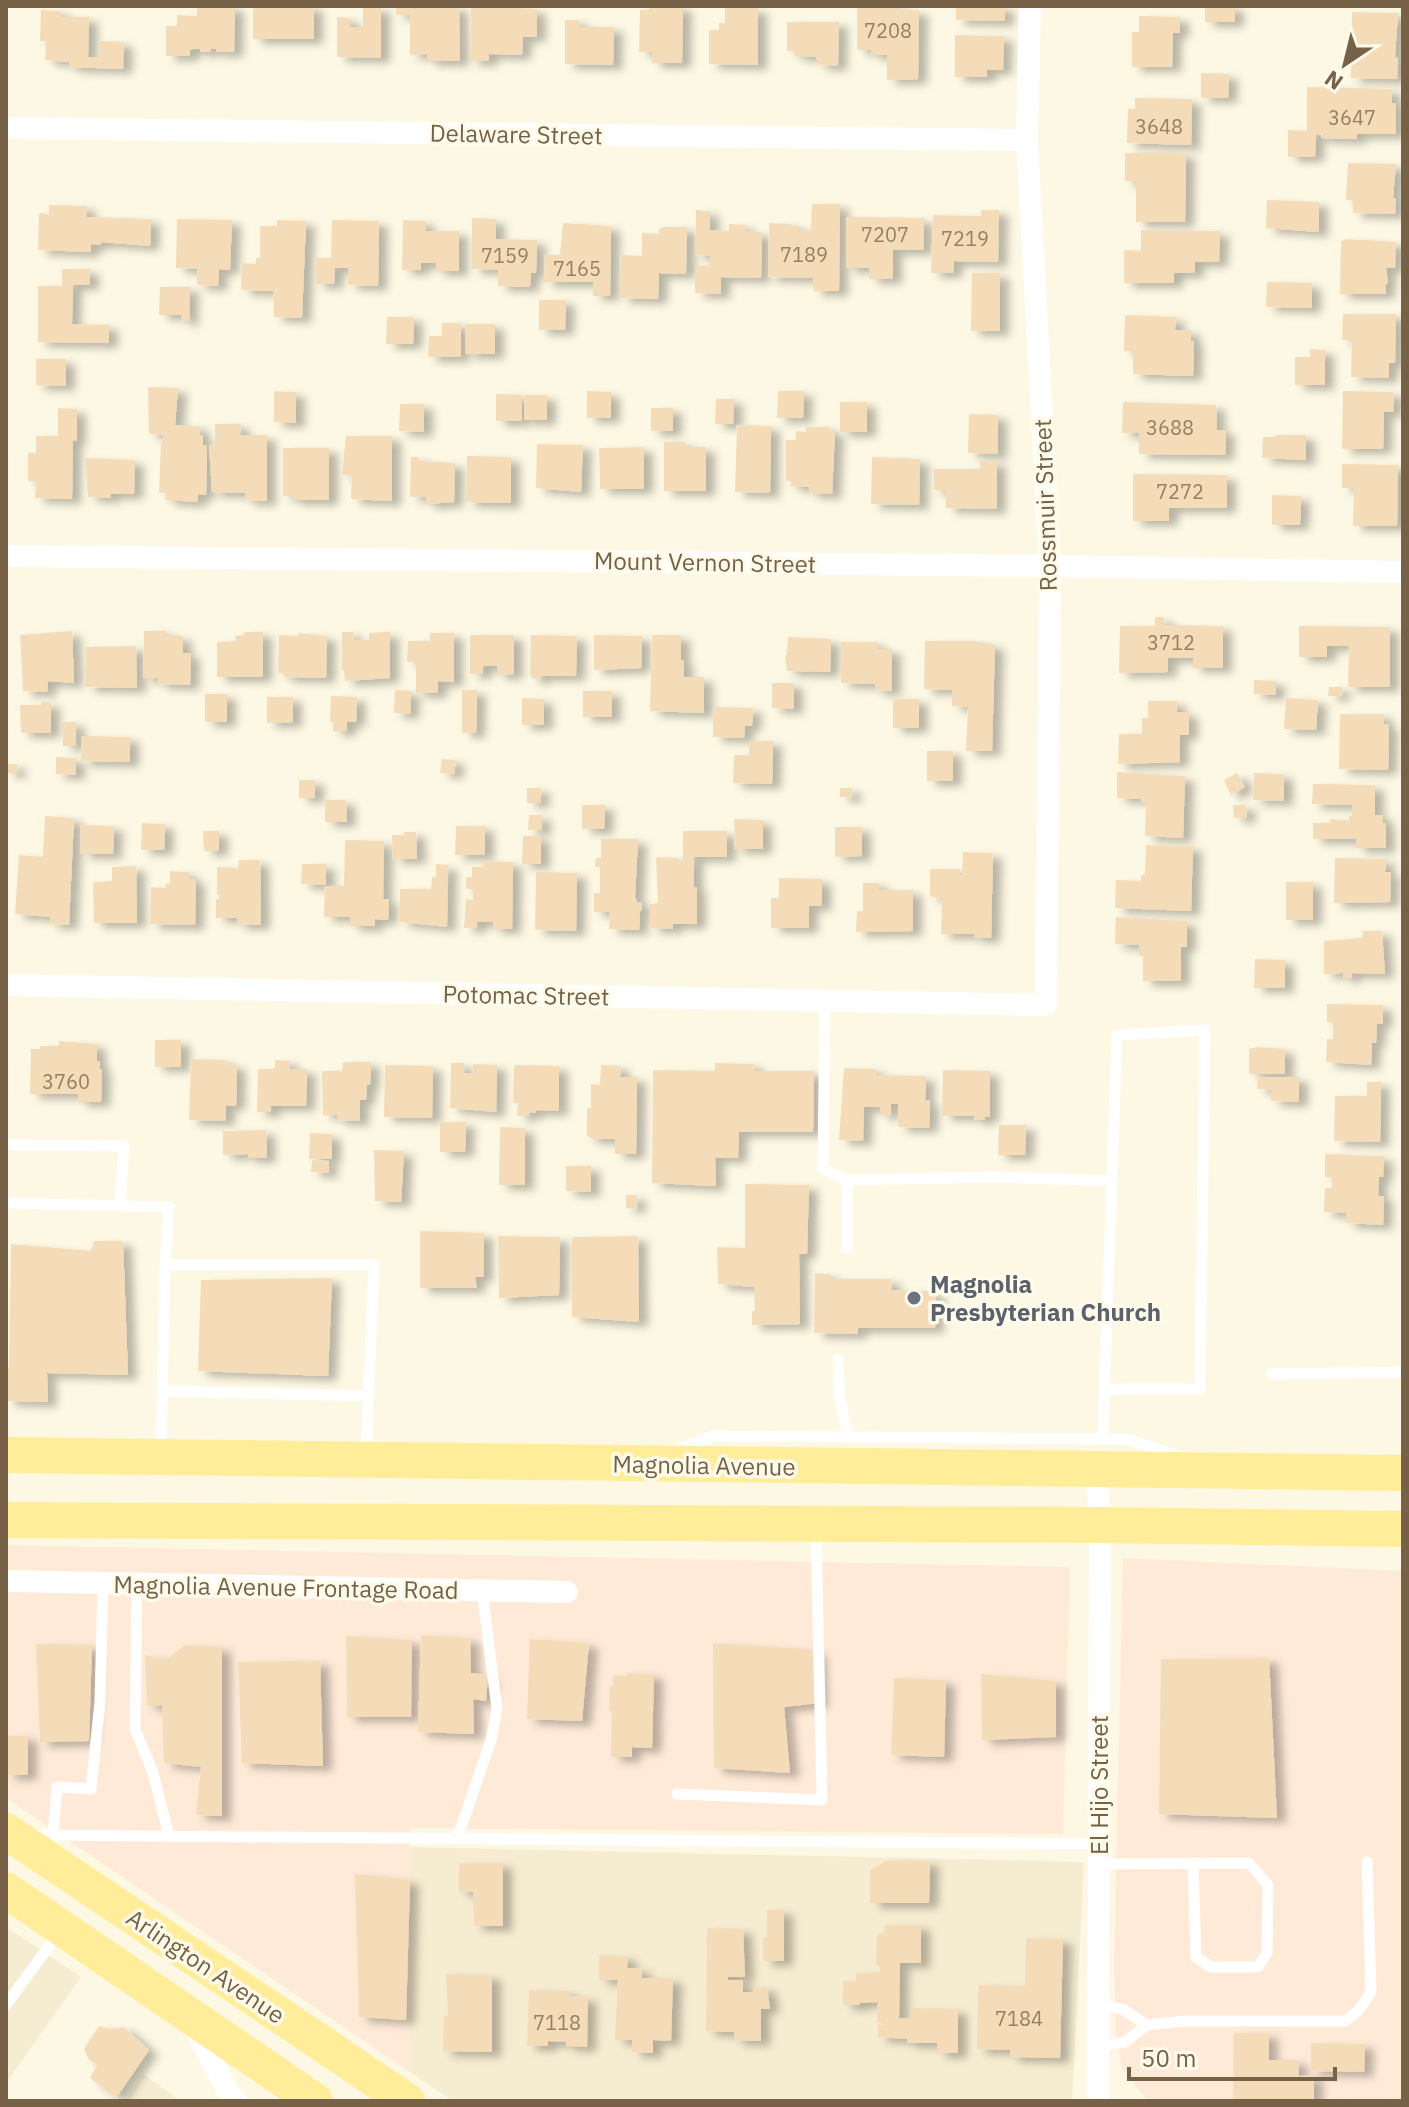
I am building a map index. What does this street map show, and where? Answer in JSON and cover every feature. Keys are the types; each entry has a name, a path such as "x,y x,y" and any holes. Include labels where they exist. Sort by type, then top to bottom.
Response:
{"main road":[{"name":"Magnolia Avenue","path":"6,1455 641,1464 1100,1454 1222,1471 1403,1473"},
{"path":"6,1520 1403,1529"},
{"name":"Arlington Avenue","path":"9,1833 407,2101"},
{"name":"Arlington Avenue","path":"6,1890 315,2101"}],"street":[{"name":"Rossmuir Street","path":"1030,6 1027,140 1050,566 1046,1005"},
{"name":"Delaware Street","path":"6,128 1027,140"},
{"name":"Mount Vernon Street","path":"6,556 1403,572"},
{"name":"Potomac Street","path":"6,985 1046,1005"},
{"name":"El Hijo Street","path":"1098,2101 1100,1454"},
{"name":"Magnolia Avenue Frontage Road","path":"6,1581 567,1592"},
{"path":"188,2014 236,2101"}],"lane":[{"path":"825,1001 823,1169 847,1180 997,1177 1112,1181"},
{"path":"641,1464 714,1436 848,1437 1100,1454 1117,1035 1205,1030 1200,1389 1105,1389"},
{"path":"6,1145 124,1146 120,1206"},
{"path":"847,1180 847,1248"},
{"path":"6,1203 169,1207 161,1457"},
{"path":"165,1265 374,1265 366,1460"},
{"path":"838,1359 839,1393 848,1437"},
{"path":"1272,1374 1403,1372"},
{"path":"162,1391 369,1396"},
{"path":"677,1794 822,1800 816,1523"},
{"path":"53,1835 57,1787 91,1789 100,1702 103,1583"},
{"path":"137,1584 135,1729 153,1773 169,1836"},
{"path":"457,1839 491,1740 497,1709 482,1590"},
{"path":"9,1833 457,1839 1099,1854 1193,1863 1249,1863 1268,1885 1267,1953 1258,1967 1211,1967 1196,1958 1193,1863"},
{"path":"1099,2046 1125,2042 1147,2025 1185,2021 1345,2021 1359,2010 1371,1992 1367,1862"},
{"path":"6,2005 62,1929"},
{"path":"1099,2004 1122,2009 1147,2025"}],"shaded area":[{"path":"6,1545 1070,1567 1063,1834 410,1828 410,2072 6,1798"},
{"path":"1123,1558 1403,1571 1403,2101 1148,2101 1122,2069 1116,2032 1114,1967"},
{"path":"409,1847 1084,1862 1072,2101 453,2101 410,2072"},
{"path":"6,1927 81,1977 6,2083"},
{"path":"143,2074 181,2101 125,2101"}],"building":[{"path":"197,6 235,6 234,52 211,49 211,52 200,52 200,49 194,49 190,50 190,56 166,56 166,26 177,26 177,15 197,16"},
{"path":"253,6 314,6 314,39 253,39"},
{"path":"396,6 459,6 460,61 427,61 427,54 410,55 410,15 396,15"},
{"path":"471,6 537,9 537,37 523,37 522,55 489,54 489,61 470,61"},
{"path":"649,6 683,6 682,63 652,63 652,52 639,52 640,10 649,9"},
{"path":"857,6 901,6 901,10 919,10 918,79 887,80 887,55 872,55 871,50 857,50"},
{"path":"956,6 1005,6 1005,21 956,20"},
{"path":"1205,6 1235,6 1235,22 1205,22"},
{"path":"363,7 381,7 381,58 337,57 337,17 350,18 350,27 363,27"},
{"path":"725,8 758,8 758,65 709,64 709,30 719,30 719,23 725,23"},
{"path":"41,10 61,11 60,17 89,17 88,57 99,57 99,41 124,42 123,69 69,67 69,62 45,60 46,41 40,41"},
{"path":"1352,12 1398,13 1397,79 1351,78"},
{"path":"1139,16 1180,17 1180,33 1173,33 1172,67 1132,67 1132,32 1139,32"},
{"path":"565,20 579,20 579,27 614,27 613,65 565,64"},
{"path":"787,22 839,22 838,66 819,65 816,57 795,56 795,51 787,51"},
{"path":"955,35 1004,36 1003,70 987,70 987,77 955,77"},
{"path":"1201,73 1229,74 1228,98 1201,98"},
{"path":"1307,87 1392,89 1392,103 1396,103 1396,134 1357,134 1357,139 1321,138 1321,135 1316,135 1315,157 1288,157 1288,130 1307,131"},
{"path":"1135,98 1192,99 1191,145 1127,143 1128,109 1135,109"},
{"path":"1125,153 1186,153 1185,222 1136,222 1136,182 1125,181"},
{"path":"1348,163 1396,164 1395,214 1353,213 1353,200 1346,200"},
{"path":"1267,200 1319,202 1319,232 1266,228"},
{"path":"812,204 840,204 839,291 814,291 813,278 768,277 769,223 792,224 799,226 799,231 811,230"},
{"path":"49,205 87,206 86,217 151,219 150,246 101,242 101,245 91,244 91,252 38,250 39,213 49,214"},
{"path":"696,210 710,211 710,230 729,231 729,224 745,225 745,231 762,232 761,278 721,277 721,294 695,293 695,266 710,266 710,256 695,255"},
{"path":"981,210 999,210 998,262 954,261 953,273 931,273 933,215 981,216"},
{"path":"846,217 924,218 924,250 893,250 893,279 869,279 869,268 846,268"},
{"path":"472,218 496,219 496,239 537,240 536,273 531,273 530,287 498,286 498,270 472,269"},
{"path":"177,219 232,220 230,270 219,269 218,286 197,285 197,269 176,268"},
{"path":"277,220 306,221 302,318 274,317 273,291 241,290 242,263 256,264 256,258 260,258 260,226 277,226"},
{"path":"332,220 379,221 378,286 348,285 348,268 335,268 334,284 316,284 316,258 331,258"},
{"path":"403,220 426,221 426,231 459,231 459,271 436,271 436,263 421,263 421,270 402,270"},
{"path":"563,223 611,226 610,296 593,296 593,282 544,282 545,255 560,255"},
{"path":"687,227 686,274 659,273 658,299 620,298 621,255 642,256 642,233 659,234 659,229"},
{"path":"1141,230 1220,231 1219,262 1195,262 1195,273 1174,273 1174,283 1124,283 1124,250 1141,251"},
{"path":"1341,241 1396,242 1395,268 1386,268 1386,294 1340,294"},
{"path":"62,269 90,269 90,285 73,285 72,324 109,325 109,343 38,342 38,286 62,286"},
{"path":"972,273 1000,273 1000,331 971,331"},
{"path":"1267,282 1312,283 1312,308 1266,307"},
{"path":"160,287 190,287 189,321 181,321 181,315 159,315"},
{"path":"539,300 566,300 565,330 539,330"},
{"path":"1343,314 1396,314 1395,363 1389,363 1389,378 1351,377 1352,340 1342,340"},
{"path":"1125,315 1176,317 1175,330 1191,330 1191,341 1194,341 1193,376 1133,374 1133,351 1124,351"},
{"path":"387,317 414,317 413,344 386,344"},
{"path":"442,323 461,323 461,357 428,357 429,336 442,336"},
{"path":"465,324 495,324 495,354 466,354"},
{"path":"1310,349 1325,350 1325,385 1295,385 1295,357 1310,357"},
{"path":"36,359 66,359 66,386 36,385"},
{"path":"148,387 178,388 175,425 200,426 207,460 206,495 198,494 198,502 166,500 166,493 159,493 161,441 164,435 149,434"},
{"path":"274,391 296,392 296,423 274,422"},
{"path":"587,391 611,392 611,418 587,418"},
{"path":"778,391 804,391 803,418 777,418"},
{"path":"1343,391 1394,392 1393,412 1384,412 1383,449 1342,449"},
{"path":"496,394 522,395 522,421 496,421"},
{"path":"524,395 547,395 547,420 524,420"},
{"path":"716,399 734,399 733,424 715,424"},
{"path":"840,402 867,402 867,432 840,432"},
{"path":"1123,402 1216,405 1217,430 1226,430 1225,455 1139,454 1139,433 1122,433"},
{"path":"400,404 424,404 424,432 399,431"},
{"path":"58,408 77,409 72,499 35,498 36,481 28,481 28,453 36,453 36,436 58,436"},
{"path":"651,408 673,408 673,431 651,431"},
{"path":"969,414 998,415 998,454 968,453"},
{"path":"215,424 241,424 240,435 267,435 267,501 245,500 245,493 212,492 209,445 215,445"},
{"path":"737,425 771,426 770,493 735,492"},
{"path":"806,427 829,427 829,431 835,431 832,494 809,493 809,487 791,486 791,481 786,481 786,440 796,440 796,431 806,432"},
{"path":"1306,435 1306,460 1262,458 1263,437"},
{"path":"346,436 392,436 392,501 351,499 352,475 342,475"},
{"path":"664,442 685,442 685,447 706,447 706,491 664,491"},
{"path":"537,444 583,445 581,492 536,488"},
{"path":"644,447 644,489 600,489 599,448"},
{"path":"283,448 329,448 329,500 293,500 293,496 283,496"},
{"path":"467,456 511,457 511,503 466,502"},
{"path":"411,457 419,457 419,461 455,463 454,502 426,504 426,497 410,497"},
{"path":"872,457 920,459 919,505 871,504"},
{"path":"85,458 135,460 134,494 111,494 111,498 88,497"},
{"path":"980,461 997,461 997,509 946,508 946,491 934,490 934,469 980,469"},
{"path":"1342,464 1398,465 1397,526 1353,526 1354,488 1342,488"},
{"path":"1133,474 1227,475 1227,508 1169,508 1169,521 1133,521"},
{"path":"1272,495 1301,496 1300,525 1272,525"},
{"path":"1155,617 1164,617 1164,625 1223,626 1223,668 1193,668 1193,658 1168,658 1168,672 1119,673 1120,626 1155,626"},
{"path":"1299,626 1390,627 1390,687 1348,687 1349,646 1327,646 1327,657 1299,657"},
{"path":"72,631 74,683 48,681 47,692 23,691 20,635"},
{"path":"144,631 166,631 166,636 183,636 183,653 191,653 190,685 158,684 158,678 143,678"},
{"path":"244,632 263,632 263,677 217,677 217,642 236,641 235,636 244,635"},
{"path":"342,632 353,632 353,640 369,640 369,633 390,632 390,678 345,681"},
{"path":"298,633 327,636 326,678 285,677 285,674 278,673 279,635 298,636"},
{"path":"430,633 454,633 454,682 438,681 438,693 416,693 416,662 407,662 408,641 430,641"},
{"path":"470,635 514,635 514,674 497,675 497,666 483,666 483,674 470,674"},
{"path":"531,635 577,636 576,676 541,676 541,679 533,679 530,675"},
{"path":"594,635 642,636 641,668 594,670"},
{"path":"652,635 681,635 684,677 704,677 704,713 650,711"},
{"path":"788,637 831,639 830,672 787,671 785,656"},
{"path":"925,641 975,641 995,645 992,751 966,751 968,707 952,706 952,690 924,689"},
{"path":"841,642 877,642 877,649 892,649 892,691 875,690 875,684 841,683"},
{"path":"136,646 137,688 86,687 86,647"},
{"path":"1254,680 1276,681 1276,695 1254,694"},
{"path":"772,683 794,683 794,709 772,708"},
{"path":"1329,687 1342,687 1341,696 1328,696"},
{"path":"395,690 411,691 410,714 394,713"},
{"path":"462,690 477,690 476,733 462,733"},
{"path":"583,691 612,691 612,717 583,717"},
{"path":"205,694 227,694 227,722 205,722"},
{"path":"331,696 357,697 356,722 347,722 347,731 333,731 333,722 330,722"},
{"path":"267,697 293,697 293,722 267,723"},
{"path":"522,698 544,699 544,725 522,725"},
{"path":"1286,698 1318,700 1316,730 1284,729"},
{"path":"893,699 919,699 919,728 893,728"},
{"path":"1148,701 1177,701 1177,712 1189,712 1189,735 1180,735 1180,762 1118,764 1119,734 1142,734 1142,718 1148,718"},
{"path":"41,702 50,702 51,705 51,733 21,733 20,705 41,705"},
{"path":"713,707 753,708 752,726 745,726 744,738 713,737"},
{"path":"1340,714 1384,714 1384,724 1389,725 1388,770 1339,769"},
{"path":"62,722 76,722 76,746 63,746"},
{"path":"82,736 130,737 130,762 81,761"},
{"path":"749,741 773,741 772,784 733,783 734,755 749,755"},
{"path":"927,751 953,751 953,781 927,781"},
{"path":"56,757 76,758 76,775 56,774"},
{"path":"442,759 456,760 454,774 440,773"},
{"path":"6,764 17,764 17,773 6,773"},
{"path":"1117,772 1185,776 1183,838 1145,836 1146,803 1141,803 1141,799 1117,798"},
{"path":"1237,773 1245,787 1231,795 1224,780"},
{"path":"1254,773 1284,774 1284,801 1253,800"},
{"path":"299,780 315,780 315,798 299,798"},
{"path":"1313,784 1375,785 1375,815 1383,815 1383,823 1386,823 1386,848 1356,848 1357,839 1313,839 1313,823 1330,823 1330,819 1346,820 1349,824 1352,805 1312,804"},
{"path":"527,788 541,788 540,803 527,803"},
{"path":"840,788 852,788 852,798 840,797"},
{"path":"325,800 346,800 347,822 325,822"},
{"path":"582,805 605,805 604,829 582,829"},
{"path":"1233,805 1246,805 1247,818 1234,818"},
{"path":"529,815 542,815 542,830 528,830"},
{"path":"45,816 74,818 69,925 50,924 51,917 15,914 19,855 43,857"},
{"path":"734,819 763,820 763,849 735,849"},
{"path":"142,823 165,824 164,850 141,850"},
{"path":"80,825 114,826 113,854 81,854"},
{"path":"456,826 485,826 485,855 455,855"},
{"path":"835,827 862,827 862,856 835,857"},
{"path":"203,831 219,831 219,851 204,851"},
{"path":"683,831 727,831 727,857 694,857 697,924 673,924 673,929 650,928 650,904 658,903 656,857 683,861"},
{"path":"404,832 416,832 417,859 393,859 392,835 404,835"},
{"path":"523,836 541,836 541,864 522,864"},
{"path":"601,839 638,839 635,897 637,902 642,903 639,930 609,929 610,912 594,912 594,893 600,893 600,867 595,867 596,858 601,858"},
{"path":"345,840 384,841 383,899 389,899 388,920 375,919 375,926 350,926 350,917 324,917 325,886 344,886"},
{"path":"1146,845 1193,846 1191,911 1115,908 1116,880 1141,881 1141,875 1145,875"},
{"path":"963,852 993,853 991,938 974,938 974,934 941,934 942,898 930,897 930,869 960,869 962,876"},
{"path":"1335,858 1386,859 1385,872 1391,872 1390,902 1334,903"},
{"path":"239,860 260,860 261,925 237,924 237,918 216,918 216,899 219,899 217,867 238,868"},
{"path":"484,861 513,862 512,929 493,929 493,922 477,922 477,928 464,928 466,899 473,900 473,889 466,889 466,877 472,877 472,867 484,867"},
{"path":"302,864 326,864 326,885 301,884"},
{"path":"436,864 448,865 447,927 400,922 400,889 431,889 432,877 436,877"},
{"path":"136,866 137,923 94,923 93,882 112,881 112,867"},
{"path":"170,871 189,872 189,879 196,879 195,925 150,924 151,887 166,888 166,884 170,884"},
{"path":"536,872 577,873 576,931 535,930"},
{"path":"779,878 822,879 822,906 809,906 809,928 771,928 771,898 779,898"},
{"path":"1286,882 1313,882 1313,920 1286,920"},
{"path":"863,883 879,883 879,890 913,890 913,931 856,932 857,911 863,911"},
{"path":"1116,917 1187,921 1187,947 1181,947 1181,981 1143,981 1143,956 1139,956 1139,945 1115,944"},
{"path":"1363,931 1382,931 1385,974 1352,973 1352,978 1343,978 1343,973 1324,974 1324,941 1362,938"},
{"path":"1255,959 1285,960 1285,988 1254,988"},
{"path":"1327,1004 1383,1005 1383,1024 1377,1023 1371,1065 1326,1062 1327,1039 1333,1039 1333,1023 1327,1022"},
{"path":"155,1040 181,1040 181,1067 155,1067"},
{"path":"59,1041 97,1044 97,1062 100,1061 99,1069 102,1069 101,1102 78,1102 78,1094 30,1094 31,1049 59,1046"},
{"path":"1249,1049 1285,1049 1285,1074 1249,1074"},
{"path":"191,1059 226,1060 225,1064 237,1065 236,1106 226,1105 226,1121 189,1120"},
{"path":"275,1060 290,1061 290,1069 307,1069 306,1106 271,1106 271,1112 257,1112 258,1069 275,1069"},
{"path":"343,1062 371,1062 366,1100 360,1100 360,1121 337,1120 337,1115 323,1115 322,1071 342,1071"},
{"path":"451,1063 464,1063 464,1073 472,1074 473,1064 497,1065 496,1112 450,1108"},
{"path":"715,1063 754,1064 753,1071 814,1071 813,1132 739,1132 738,1158 715,1158 716,1186 652,1183 653,1070 715,1071"},
{"path":"385,1065 433,1066 432,1118 384,1117"},
{"path":"514,1065 559,1066 559,1111 536,1110 536,1113 529,1112 529,1116 517,1116 518,1103 513,1103"},
{"path":"601,1065 621,1066 620,1077 637,1077 636,1154 615,1154 615,1139 592,1139 587,1136 591,1084 600,1085"},
{"path":"844,1068 876,1069 876,1075 926,1076 925,1100 930,1101 929,1128 898,1127 898,1104 891,1104 891,1115 880,1115 880,1107 864,1107 863,1141 839,1140"},
{"path":"943,1070 990,1071 990,1117 974,1120 974,1116 942,1116"},
{"path":"1258,1077 1299,1077 1299,1102 1271,1101 1271,1090 1257,1089"},
{"path":"1367,1082 1381,1082 1380,1142 1334,1141 1335,1096 1367,1096"},
{"path":"440,1122 466,1122 465,1152 440,1152"},
{"path":"999,1125 1026,1125 1025,1155 998,1155"},
{"path":"500,1127 525,1128 525,1185 499,1185"},
{"path":"266,1130 267,1158 248,1158 248,1154 223,1155 223,1131"},
{"path":"310,1133 332,1134 332,1159 309,1159"},
{"path":"374,1150 404,1151 401,1202 375,1201"},
{"path":"1325,1154 1384,1156 1378,1196 1384,1196 1383,1225 1346,1223 1346,1213 1324,1212 1325,1188 1332,1188 1332,1177 1325,1177"},
{"path":"312,1160 329,1161 329,1173 311,1172"},
{"path":"566,1166 591,1166 591,1192 566,1191"},
{"path":"745,1184 809,1185 807,1254 799,1254 800,1324 752,1325 754,1287 718,1284 717,1247 745,1248"},
{"path":"626,1195 637,1195 636,1209 626,1208"},
{"path":"420,1231 484,1233 484,1277 475,1277 477,1288 420,1288"},
{"path":"498,1236 560,1237 559,1295 499,1298"},
{"path":"638,1236 639,1322 572,1317 572,1237"},
{"path":"94,1241 123,1241 128,1375 47,1373 48,1402 6,1401 11,1244 91,1251"},
{"path":"815,1273 830,1274 830,1279 892,1279 891,1290 936,1291 935,1328 858,1328 858,1334 814,1333"},
{"path":"332,1278 328,1376 198,1371 201,1280"},
{"path":"421,1635 470,1638 471,1673 488,1675 486,1701 473,1699 474,1734 418,1732"},
{"path":"346,1636 412,1640 411,1717 347,1717"},
{"path":"530,1639 589,1643 582,1721 527,1719"},
{"path":"713,1643 817,1650 819,1703 784,1707 790,1773 714,1768"},
{"path":"36,1644 92,1645 89,1741 40,1742"},
{"path":"185,1645 222,1647 222,1816 196,1815 201,1767 164,1763 162,1705 147,1706 145,1655 165,1660"},
{"path":"1269,1658 1277,1818 1159,1814 1161,1659"},
{"path":"320,1661 323,1766 242,1763 238,1662"},
{"path":"627,1673 654,1674 652,1748 632,1747 632,1757 611,1757 610,1686 613,1686 613,1675 627,1676"},
{"path":"981,1674 1056,1681 1056,1737 982,1740"},
{"path":"894,1678 946,1680 944,1757 891,1755"},
{"path":"6,1735 28,1736 28,1775 6,1775"},
{"path":"886,1861 930,1861 929,1903 870,1903 870,1870"},
{"path":"459,1863 503,1863 503,1926 474,1926 473,1892 459,1892"},
{"path":"355,1874 410,1880 406,2020 359,2017"},
{"path":"767,1910 784,1910 784,1961 763,1961"},
{"path":"885,1925 921,1925 921,1963 900,1963 899,2018 911,2019 911,2008 958,2009 958,2053 937,2053 937,2043 907,2043 907,2039 878,2037 878,2024 884,2025 884,2022 877,2022 878,2002 845,2005 843,2002 843,1981 856,1981 856,1973 880,1973 880,1965 876,1965 877,1934 884,1933"},
{"path":"707,1928 743,1929 745,1977 728,1977 728,1980 743,1980 743,1992 753,1992 753,1987 767,1987 770,2009 761,2009 761,2041 734,2040 734,2032 706,2031"},
{"path":"1026,1938 1063,1939 1060,2058 1010,2057 1010,2050 977,2049 978,1985 1025,1986"},
{"path":"599,1955 628,1956 627,1968 642,1968 642,1978 673,1978 671,2041 653,2040 653,2053 632,2052 632,2040 615,2040 618,1980 599,1980"},
{"path":"446,1974 492,1975 492,2052 443,2051 444,2016 448,2016"},
{"path":"529,1990 570,1991 569,1996 588,1997 587,2047 548,2041 548,2046 527,2046"},
{"path":"99,2026 110,2029 124,2027 149,2050 116,2098 90,2078 97,2065 88,2058 84,2049"},
{"path":"1234,2033 1269,2033 1269,2060 1298,2060 1299,2076 1314,2075 1314,2101 1233,2101"},
{"path":"1311,2043 1365,2044 1364,2072 1311,2071"}],"place":[{"name":"Magnolia Presbyterian Church","path":"914,1298"}]}
